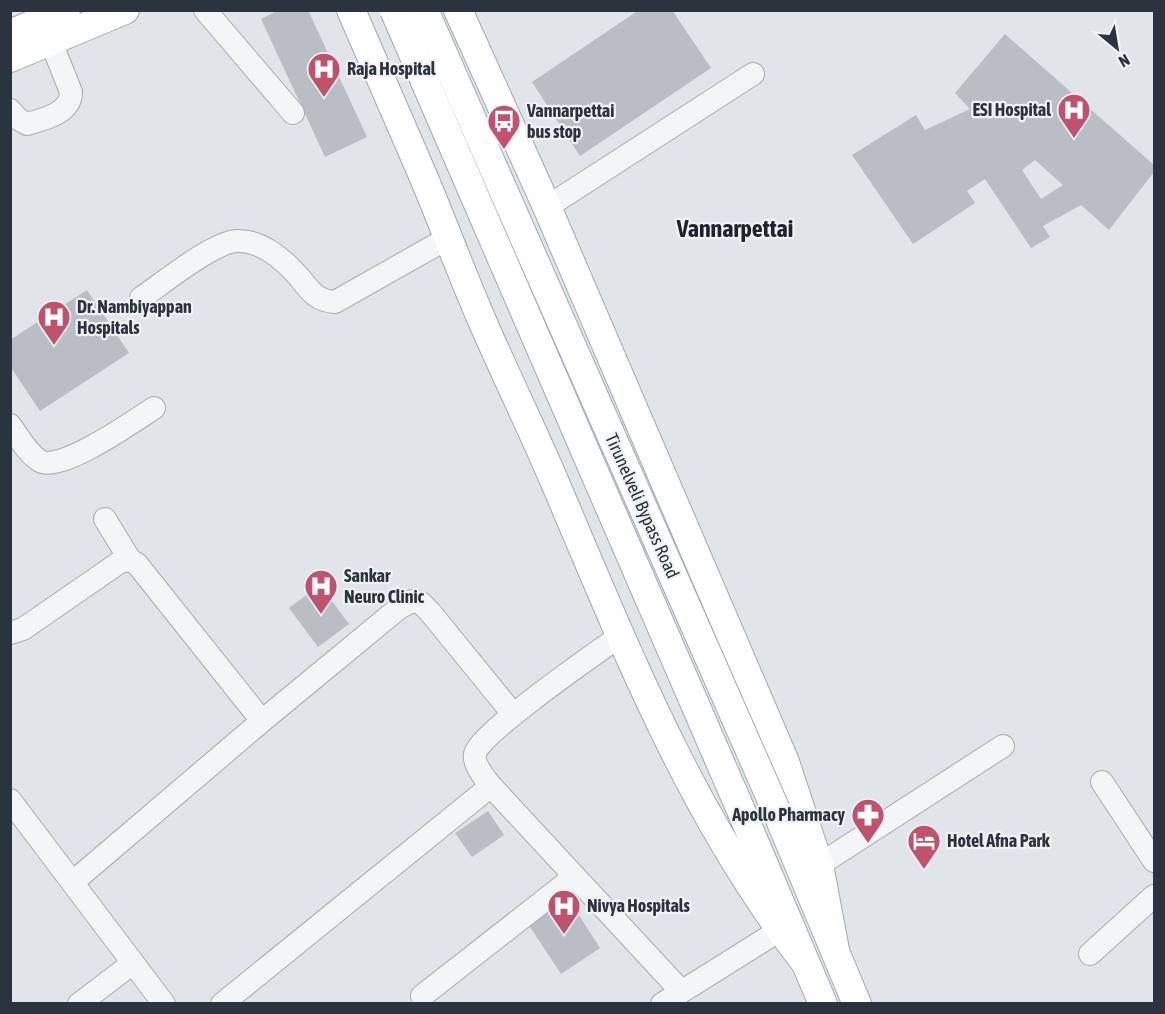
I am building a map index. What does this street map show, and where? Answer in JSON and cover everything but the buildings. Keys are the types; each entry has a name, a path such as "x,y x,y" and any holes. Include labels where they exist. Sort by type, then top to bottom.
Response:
{"main road":[{"path":"10,34 66,10"},
{"path":"10,58 125,10"},
{"path":"351,10 480,317 540,447 620,636 667,735 718,835 780,930 804,961"},
{"name":"Tirunelveli Bypass Road","path":"394,10 823,1004"},
{"name":"Tirunelveli Bypass Road","path":"424,10 776,810 857,1004"},
{"path":"458,10 547,207 785,762 819,865 835,950"},
{"path":"388,94 403,110 415,115 446,104 475,90 481,78 480,57"}],"street":[{"path":"206,10 293,113"},
{"path":"10,111 27,124 58,113 68,106 71,92 51,42"},
{"path":"547,207 753,74"},
{"path":"141,298 216,247 237,241 258,245 279,256 314,296 335,302 448,238"},
{"path":"10,425 30,453 41,462 52,464 82,452 154,408"},
{"path":"105,519 130,560 137,564 262,721"},
{"path":"10,633 23,629 120,562 130,560"},
{"path":"73,882 262,721 390,615 412,601 421,603 430,612 513,714"},
{"path":"620,636 513,714 479,745 475,753 476,762 490,786 681,991"},
{"path":"819,865 1003,746"},
{"path":"1102,782 1155,861"},
{"path":"222,1004 490,786"},
{"path":"10,800 164,1004"},
{"path":"422,996 574,877"},
{"path":"1089,954 1155,896"},
{"path":"662,1004 780,930"},
{"path":"79,1004 133,963"}],"place":[{"name":"Raja Hospital","path":"324,98"},
{"name":"ESI Hospital","path":"1074,139"},
{"name":"Vannarpettai bus stop","path":"504,150"},
{"name":"Dr. Nambiyappan Hospitals","path":"54,346"},
{"name":"Sankar Neuro Clinic","path":"321,615"},
{"name":"Apollo Pharmacy","path":"868,844"},
{"name":"Hotel Afna Park","path":"924,870"},
{"name":"Nivya Hospitals","path":"564,935"}],"district":[{"name":"Vannarpettai","path":"735,229"}]}
